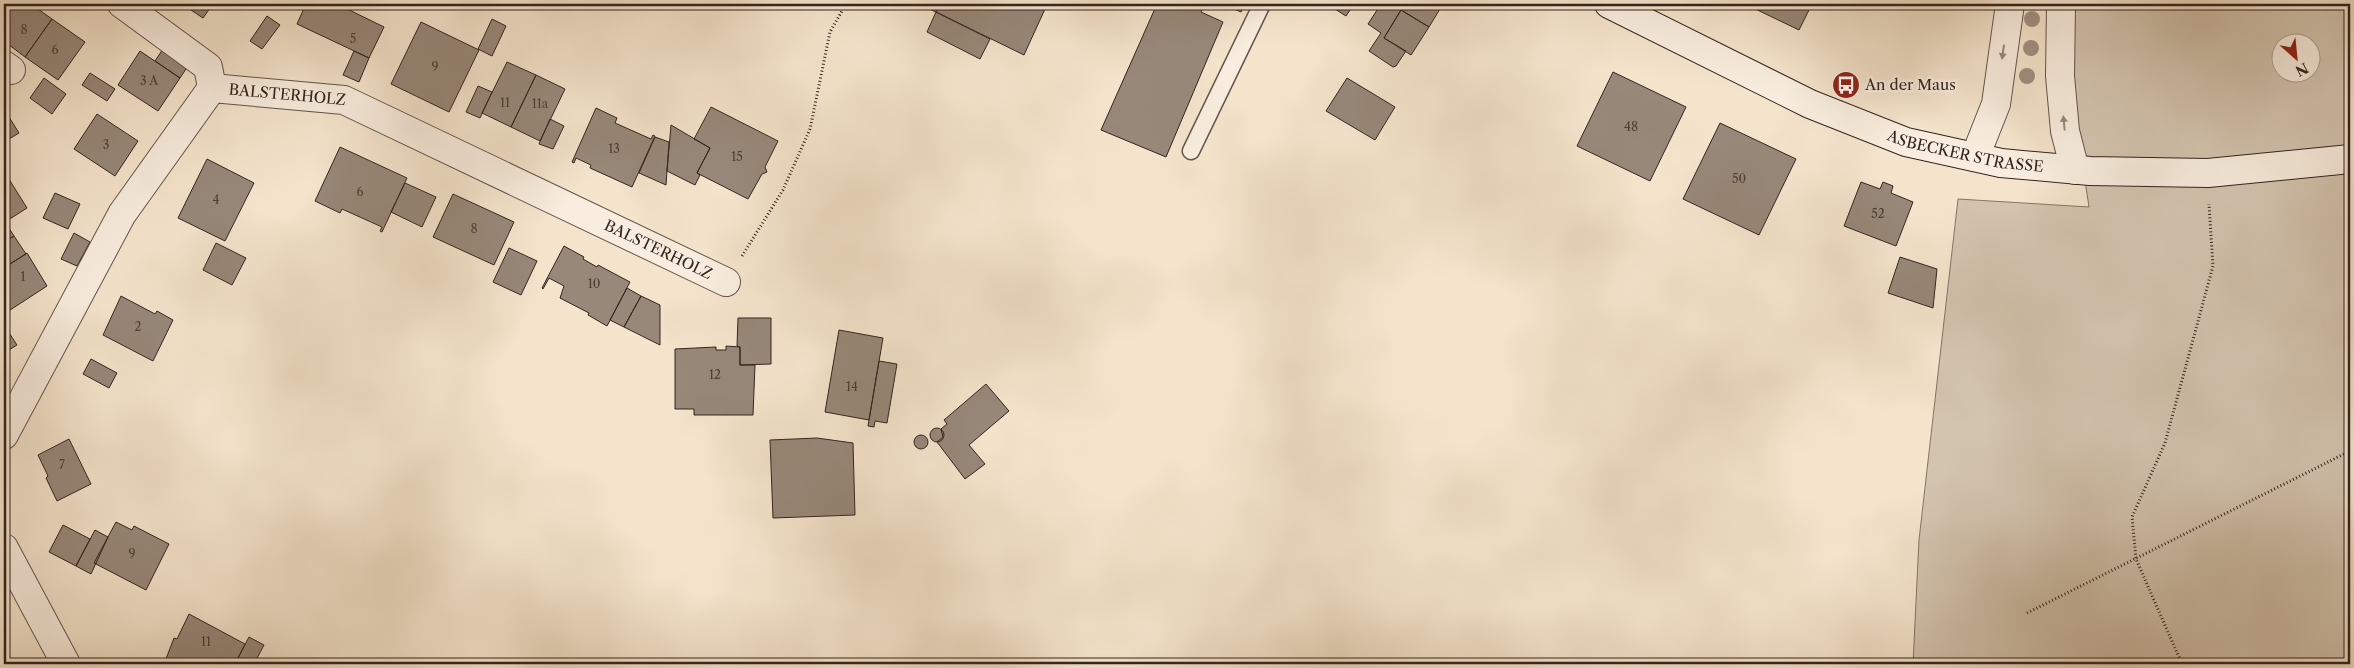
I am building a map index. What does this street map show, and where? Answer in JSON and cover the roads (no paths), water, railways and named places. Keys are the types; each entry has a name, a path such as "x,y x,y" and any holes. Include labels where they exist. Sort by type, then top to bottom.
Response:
{"street":[{"path":"122,4 208,67 212,88"},
{"name":"ASBECKER STRASSE","path":"1610,4 1810,104 1906,142 2001,163 2075,170 2208,173 2350,159"},
{"path":"1975,157 1996,104 2010,4"},
{"path":"2061,4 2061,86 2065,131 2075,170"},
{"name":"BALSTERHOLZ","path":"4,435 122,214 212,88 344,100 726,282"},
{"path":"4,548 66,664"}],"lane":[{"path":"1190,151 1262,4"}],"place":[{"name":"An der Maus","path":"1846,85"}]}
